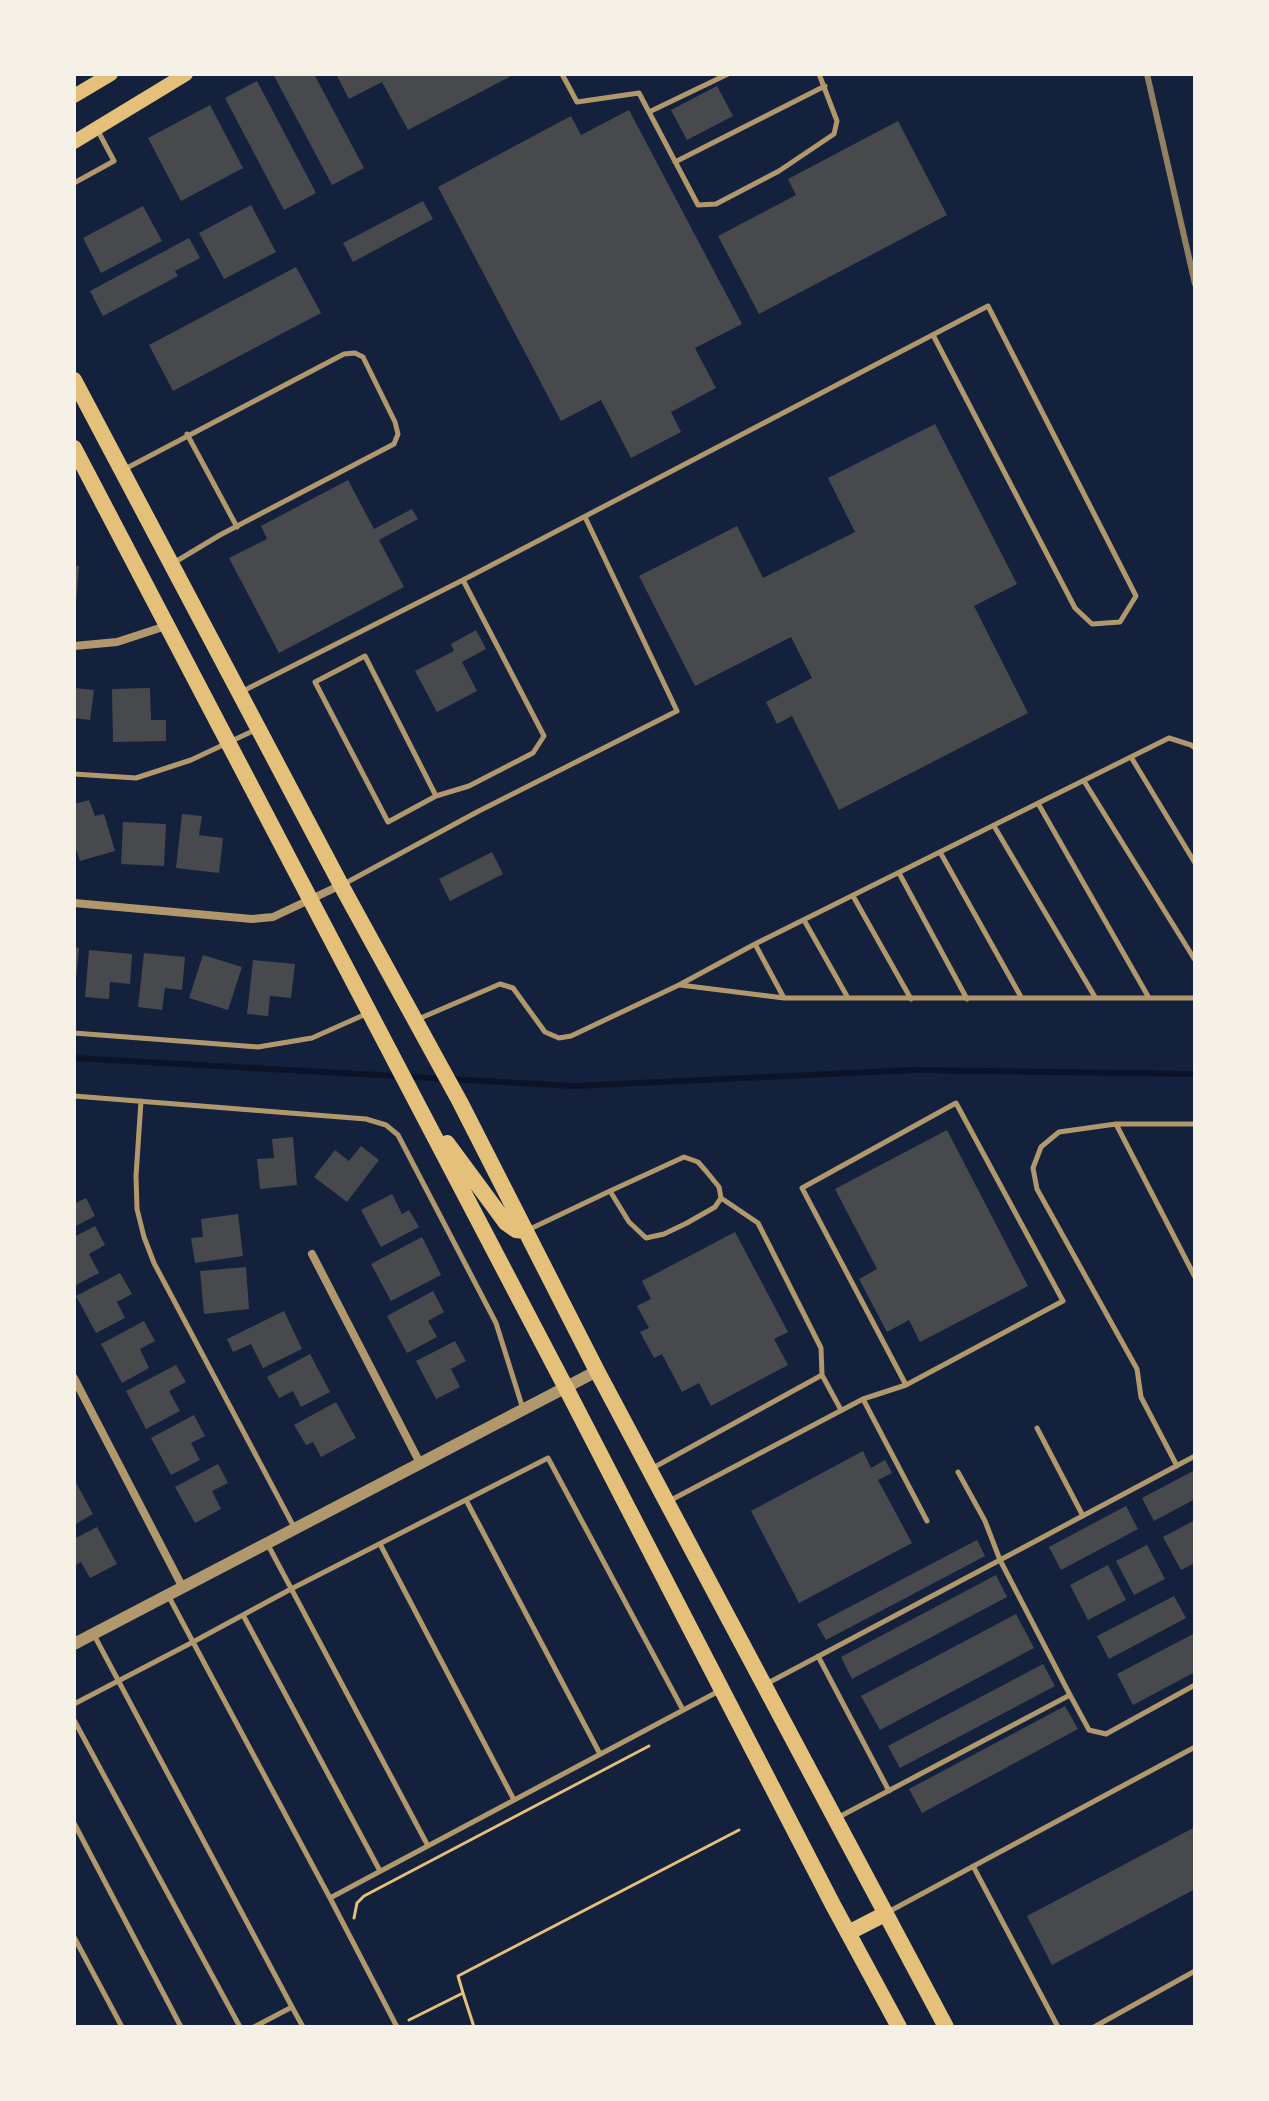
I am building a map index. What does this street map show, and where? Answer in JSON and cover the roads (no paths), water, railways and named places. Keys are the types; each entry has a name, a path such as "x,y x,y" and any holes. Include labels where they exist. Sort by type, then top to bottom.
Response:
{"main road":[{"path":"74,96 111,74"},
{"path":"74,142 186,74"},
{"path":"74,380 341,885 460,1102 597,1371 946,2027"},
{"path":"74,448 899,2027"},
{"path":"110,515 137,500"},
{"path":"419,1107 506,1223 516,1230 525,1231"},
{"path":"848,1933 885,1914"}],"street":[{"path":"74,646 117,642 168,625"},
{"path":"74,903 252,919 273,917 341,885"},
{"path":"312,1254 421,1465"},
{"path":"74,1644 597,1371"},
{"path":"74,1378 183,1588"}],"lane":[{"path":"562,74 577,102 639,93 698,205 716,204 779,171 834,134 837,121 819,74"},
{"path":"649,112 728,74"},
{"path":"675,162 825,86"},
{"path":"74,183 114,161 96,128"},
{"path":"239,693 585,517 988,306 1136,596 1120,622 1092,624 1075,608 933,335"},
{"path":"122,470 344,354 355,353 363,357 395,422 398,434 394,444 171,565"},
{"path":"187,434 237,527"},
{"path":"341,885 677,711 585,517"},
{"path":"436,796 365,656 315,682 388,822 436,796 469,786 533,753 544,736 463,580"},
{"path":"74,774 136,778 191,760 258,729"},
{"path":"415,1020 500,984 513,988 545,1032 559,1038 571,1036 679,985 755,944 1169,738 1195,748"},
{"path":"1131,757 1195,863"},
{"path":"1084,781 1195,960"},
{"path":"1039,805 1149,999"},
{"path":"994,826 1095,997"},
{"path":"940,852 1021,997"},
{"path":"899,873 967,999"},
{"path":"853,896 911,999"},
{"path":"804,920 848,998"},
{"path":"755,944 784,998"},
{"path":"679,985 784,998 1195,998"},
{"path":"74,1033 258,1047 312,1038 370,1012"},
{"path":"74,1096 366,1119 386,1125 398,1135 496,1323 523,1410"},
{"path":"141,1101 137,1198 144,1237 154,1263 295,1530"},
{"path":"667,1502 863,1399 906,1385 1063,1301 956,1103 802,1188 906,1385"},
{"path":"1116,1124 1195,1277"},
{"path":"1177,1466 1141,1397 1137,1369 1037,1189 1033,1168 1041,1147 1059,1132 1116,1124 1195,1124"},
{"path":"525,1231 610,1191 684,1157 698,1162 719,1187 721,1198 715,1207 687,1223 664,1234 646,1238 629,1222 610,1191"},
{"path":"721,1198 758,1223 821,1348 822,1375 841,1410"},
{"path":"649,1469 822,1375"},
{"path":"863,1399 927,1521"},
{"path":"1037,1428 1083,1516"},
{"path":"764,1685 1195,1456"},
{"path":"74,1704 548,1458 683,1710"},
{"path":"958,1472 1089,1730 1106,1734 1195,1685"},
{"path":"466,1500 600,1754"},
{"path":"380,1544 514,1800"},
{"path":"267,1545 428,1846"},
{"path":"169,1597 397,2027"},
{"path":"243,1615 380,1871"},
{"path":"94,1635 303,2027"},
{"path":"818,1656 889,1791"},
{"path":"330,1898 722,1689"},
{"path":"835,1819 1070,1695"},
{"path":"74,1720 240,2027"},
{"path":"885,1914 1195,1747"},
{"path":"74,1823 181,2027"},
{"path":"973,1866 1058,2027"},
{"path":"74,1937 122,2027"},
{"path":"1094,2027 1195,1971"},
{"path":"254,2027 292,2007"}],"waterway":[{"path":"74,1058 574,1086 914,1070 1195,1074"}],"railway":[{"path":"1147,74 1195,284"}]}
